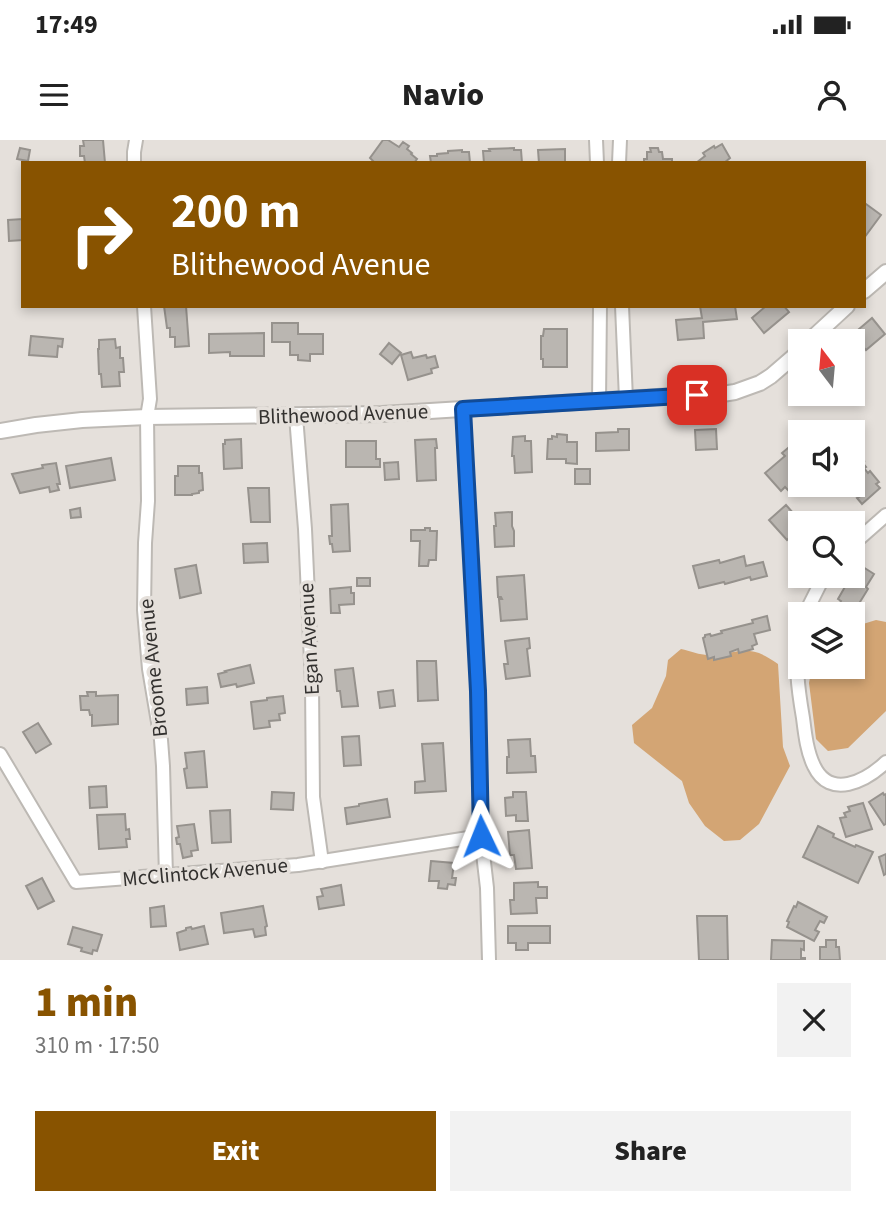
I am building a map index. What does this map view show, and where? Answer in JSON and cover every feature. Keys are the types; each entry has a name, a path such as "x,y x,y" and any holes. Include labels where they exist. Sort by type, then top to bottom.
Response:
{"street":[{"path":"134,161 136,140"},
{"path":"596,140 597,161"},
{"path":"619,161 620,140"},
{"path":"866,289 886,272"},
{"name":"Broome Avenue","path":"144,308 150,399 144,610 149,669 161,740 166,876"},
{"path":"599,401 600,308"},
{"path":"622,308 626,398"},
{"path":"822,329 845,308"},
{"name":"Blithewood Avenue","path":"0,431 46,423 148,417 382,414 722,394 751,387 771,376 788,361"},
{"path":"463,409 477,678 481,836 487,888 489,960"},
{"name":"Egan Avenue","path":"296,416 305,530 312,684 313,797 322,862"},
{"path":"865,534 886,515"},
{"path":"798,679 809,753 816,771 826,781 843,785 863,779 875,773 886,762"},
{"name":"McClintock Avenue","path":"0,754 76,882 322,862 481,836"}],"shaded area":[{"path":"876,620 886,622 886,711 848,748 828,751 816,739 810,679 865,679 865,623"},
{"path":"681,649 708,655 751,651 778,664 783,747 790,766 759,824 740,840 724,841 705,826 689,803 682,781 634,743 632,725 652,708 666,676 668,660"}],"building":[{"path":"83,140 103,140 105,161 85,161 84,156 80,156 80,146 84,146"},
{"path":"383,140 388,140 399,147 403,142 417,159 373,161 370,158"},
{"path":"722,144 730,158 726,161 699,161 705,156 703,153 714,146 715,148"},
{"path":"20,148 30,150 28,161 17,159"},
{"path":"650,148 658,148 663,159 672,161 644,161 647,159 647,152 651,152"},
{"path":"489,149 521,150 522,161 484,161 483,151 490,151"},
{"path":"565,149 565,161 539,161 538,150"},
{"path":"448,151 469,152 470,161 431,161 430,156"},
{"path":"866,204 881,215 866,235"},
{"path":"21,219 21,240 9,241 8,220"},
{"path":"164,308 186,308 189,346 175,347 175,337 170,337 170,328 167,328"},
{"path":"700,308 735,308 737,319 703,322 704,338 678,340 676,320 702,318"},
{"path":"764,308 786,308 789,312 764,333 752,318"},
{"path":"872,318 885,334 866,350 865,329 859,329"},
{"path":"272,323 298,323 298,334 323,334 323,354 310,354 310,361 298,360 298,355 290,355 290,342 272,342"},
{"path":"544,329 567,329 567,367 543,367 541,336"},
{"path":"264,333 264,356 230,356 230,352 209,353 209,334"},
{"path":"31,336 63,339 62,347 58,346 57,357 29,355"},
{"path":"115,339 116,348 120,347 120,358 123,358 124,372 119,372 120,386 102,387 99,374 99,340"},
{"path":"389,343 401,353 392,364 380,354"},
{"path":"411,352 413,358 435,356 438,367 431,369 432,373 408,380 401,355"},
{"path":"618,429 629,429 629,450 596,451 596,433 618,432"},
{"path":"716,429 717,449 696,450 695,430"},
{"path":"557,434 567,435 567,442 577,442 577,464 566,463 566,459 547,459 548,439 557,437"},
{"path":"525,436 525,441 531,441 532,472 515,473 513,437"},
{"path":"241,439 242,468 224,469 225,440"},
{"path":"436,439 436,480 417,481 415,440"},
{"path":"346,441 376,441 376,459 380,459 380,467 346,467"},
{"path":"788,448 788,490 785,487 781,491 765,473 785,456 782,453"},
{"path":"111,458 115,480 70,488 66,466"},
{"path":"398,462 399,479 385,480 384,463"},
{"path":"56,463 59,490 50,492 49,487 20,493 12,474"},
{"path":"178,466 199,466 203,490 192,495 175,495"},
{"path":"575,469 590,469 590,484 575,484"},
{"path":"865,469 868,473 870,471 879,482 876,484 880,488 862,504 857,498 865,497"},
{"path":"248,488 269,488 270,522 251,522"},
{"path":"348,504 350,551 333,552 329,536 332,536 331,505"},
{"path":"786,505 791,511 788,511 787,540 769,520"},
{"path":"80,508 81,517 71,518 70,510"},
{"path":"512,512 514,546 495,547 495,513"},
{"path":"425,528 437,531 436,560 429,560 428,566 419,566 420,541 411,541 411,530"},
{"path":"267,543 268,562 244,563 243,544"},
{"path":"744,556 746,566 763,562 767,576 699,588 693,566 719,560 720,563"},
{"path":"196,565 201,593 180,598 175,569"},
{"path":"865,568 874,574 866,587 868,589 860,602 840,602 838,599 844,588 865,588"},
{"path":"524,575 527,619 501,621 499,599 502,599 498,597 497,577"},
{"path":"357,578 370,578 370,586 357,586"},
{"path":"351,587 354,604 339,605 340,613 331,613 330,589"},
{"path":"767,616 770,630 754,634 757,644 752,646 753,649 739,653 738,649 730,652 731,656 708,659 703,638 705,635 722,633 721,631 753,623 752,620"},
{"path":"529,638 530,648 527,649 530,676 506,679 504,664 508,664 505,641"},
{"path":"417,661 436,661 438,700 418,701"},
{"path":"250,665 254,683 221,687 218,674"},
{"path":"353,668 358,706 342,707 335,670"},
{"path":"207,687 208,703 187,705 186,689"},
{"path":"393,690 395,706 380,708 378,692"},
{"path":"87,692 96,692 96,696 118,695 118,724 92,726 89,710 81,710 80,696 88,696"},
{"path":"283,696 285,713 279,714 280,720 269,721 270,727 254,729 251,702"},
{"path":"38,723 51,744 36,753 23,732"},
{"path":"359,736 361,765 344,766 342,737"},
{"path":"530,739 536,772 507,773 508,740"},
{"path":"443,743 446,791 415,793 415,782 425,781 422,744"},
{"path":"204,751 207,787 187,788 185,753"},
{"path":"106,786 107,807 90,808 89,787"},
{"path":"272,792 294,793 293,810 271,809"},
{"path":"513,792 526,792 528,821 516,821 516,815 506,816 505,798 513,797"},
{"path":"883,793 886,794 884,825 869,802"},
{"path":"387,799 390,817 347,824 345,808"},
{"path":"863,803 872,829 846,837 840,818 846,817 844,813 850,811 848,807"},
{"path":"230,810 231,842 212,843 210,811"},
{"path":"125,814 126,830 129,829 130,839 126,839 127,847 99,849 97,815"},
{"path":"194,824 198,850 191,851 192,856 183,858 180,844 177,844 177,826"},
{"path":"818,826 834,834 833,837 873,852 858,883 803,857"},
{"path":"529,830 532,868 516,869 514,855 510,855 508,832"},
{"path":"886,854 886,874 884,875 879,857"},
{"path":"431,861 454,863 452,878 456,878 455,885 448,884 447,889 438,888 439,881 429,881"},
{"path":"42,878 54,901 38,909 26,886"},
{"path":"538,882 538,887 547,887 547,898 536,898 537,913 511,914 510,900 514,900 514,883"},
{"path":"341,885 344,905 319,909 317,897 323,896 321,889"},
{"path":"798,902 827,917 824,923 820,921 815,930 819,932 814,941 787,927 787,921"},
{"path":"164,906 166,926 151,927 150,908"},
{"path":"263,906 266,935 255,937 253,929 224,933 221,913"},
{"path":"697,916 727,916 728,960 699,960"},
{"path":"204,926 208,944 180,950 177,933 186,928"},
{"path":"508,926 550,926 550,943 528,943 528,950 516,950 516,943 508,943"},
{"path":"73,927 102,935 97,951 93,950 92,954 68,944"},
{"path":"772,940 804,941 801,958 805,960 771,960"},
{"path":"826,940 836,940 840,960 820,960 820,947 826,947"}],"route":[{"path":"481,836 478,691 463,409 697,395"}]}
